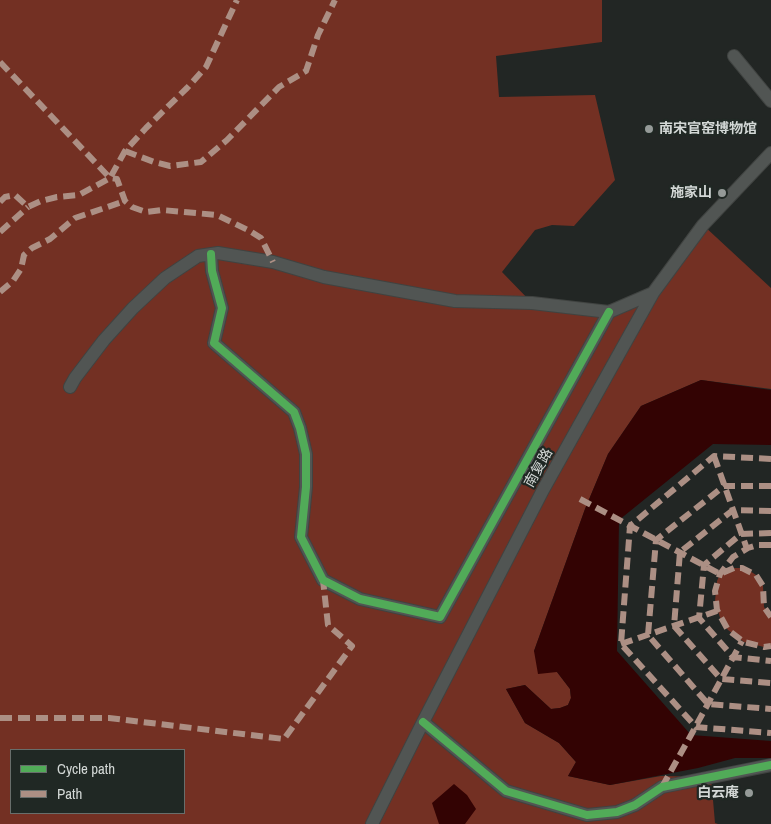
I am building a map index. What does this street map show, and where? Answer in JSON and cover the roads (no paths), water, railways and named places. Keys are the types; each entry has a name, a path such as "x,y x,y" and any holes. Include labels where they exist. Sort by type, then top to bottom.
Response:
{"street":[{"path":"734,56 771,101"},
{"name":"南复路","path":"372,824 543,490 653,293 703,226 771,153"},
{"path":"70,387 98,348 133,308 165,278 198,256 218,253 272,262 324,277 455,301 532,303 609,312 653,293"},
{"path":"211,254 212,271 222,308 214,343 294,412 300,428 306,454 306,487 301,537 323,580 360,599 440,617 609,312"},
{"path":"423,722 506,791 587,815 617,812 635,805 662,787 771,764"}],"place":[{"name":"南宋官窑博物馆","path":"649,129"},
{"name":"施家山","path":"722,193"},
{"name":"白云庵","path":"749,793"}]}
